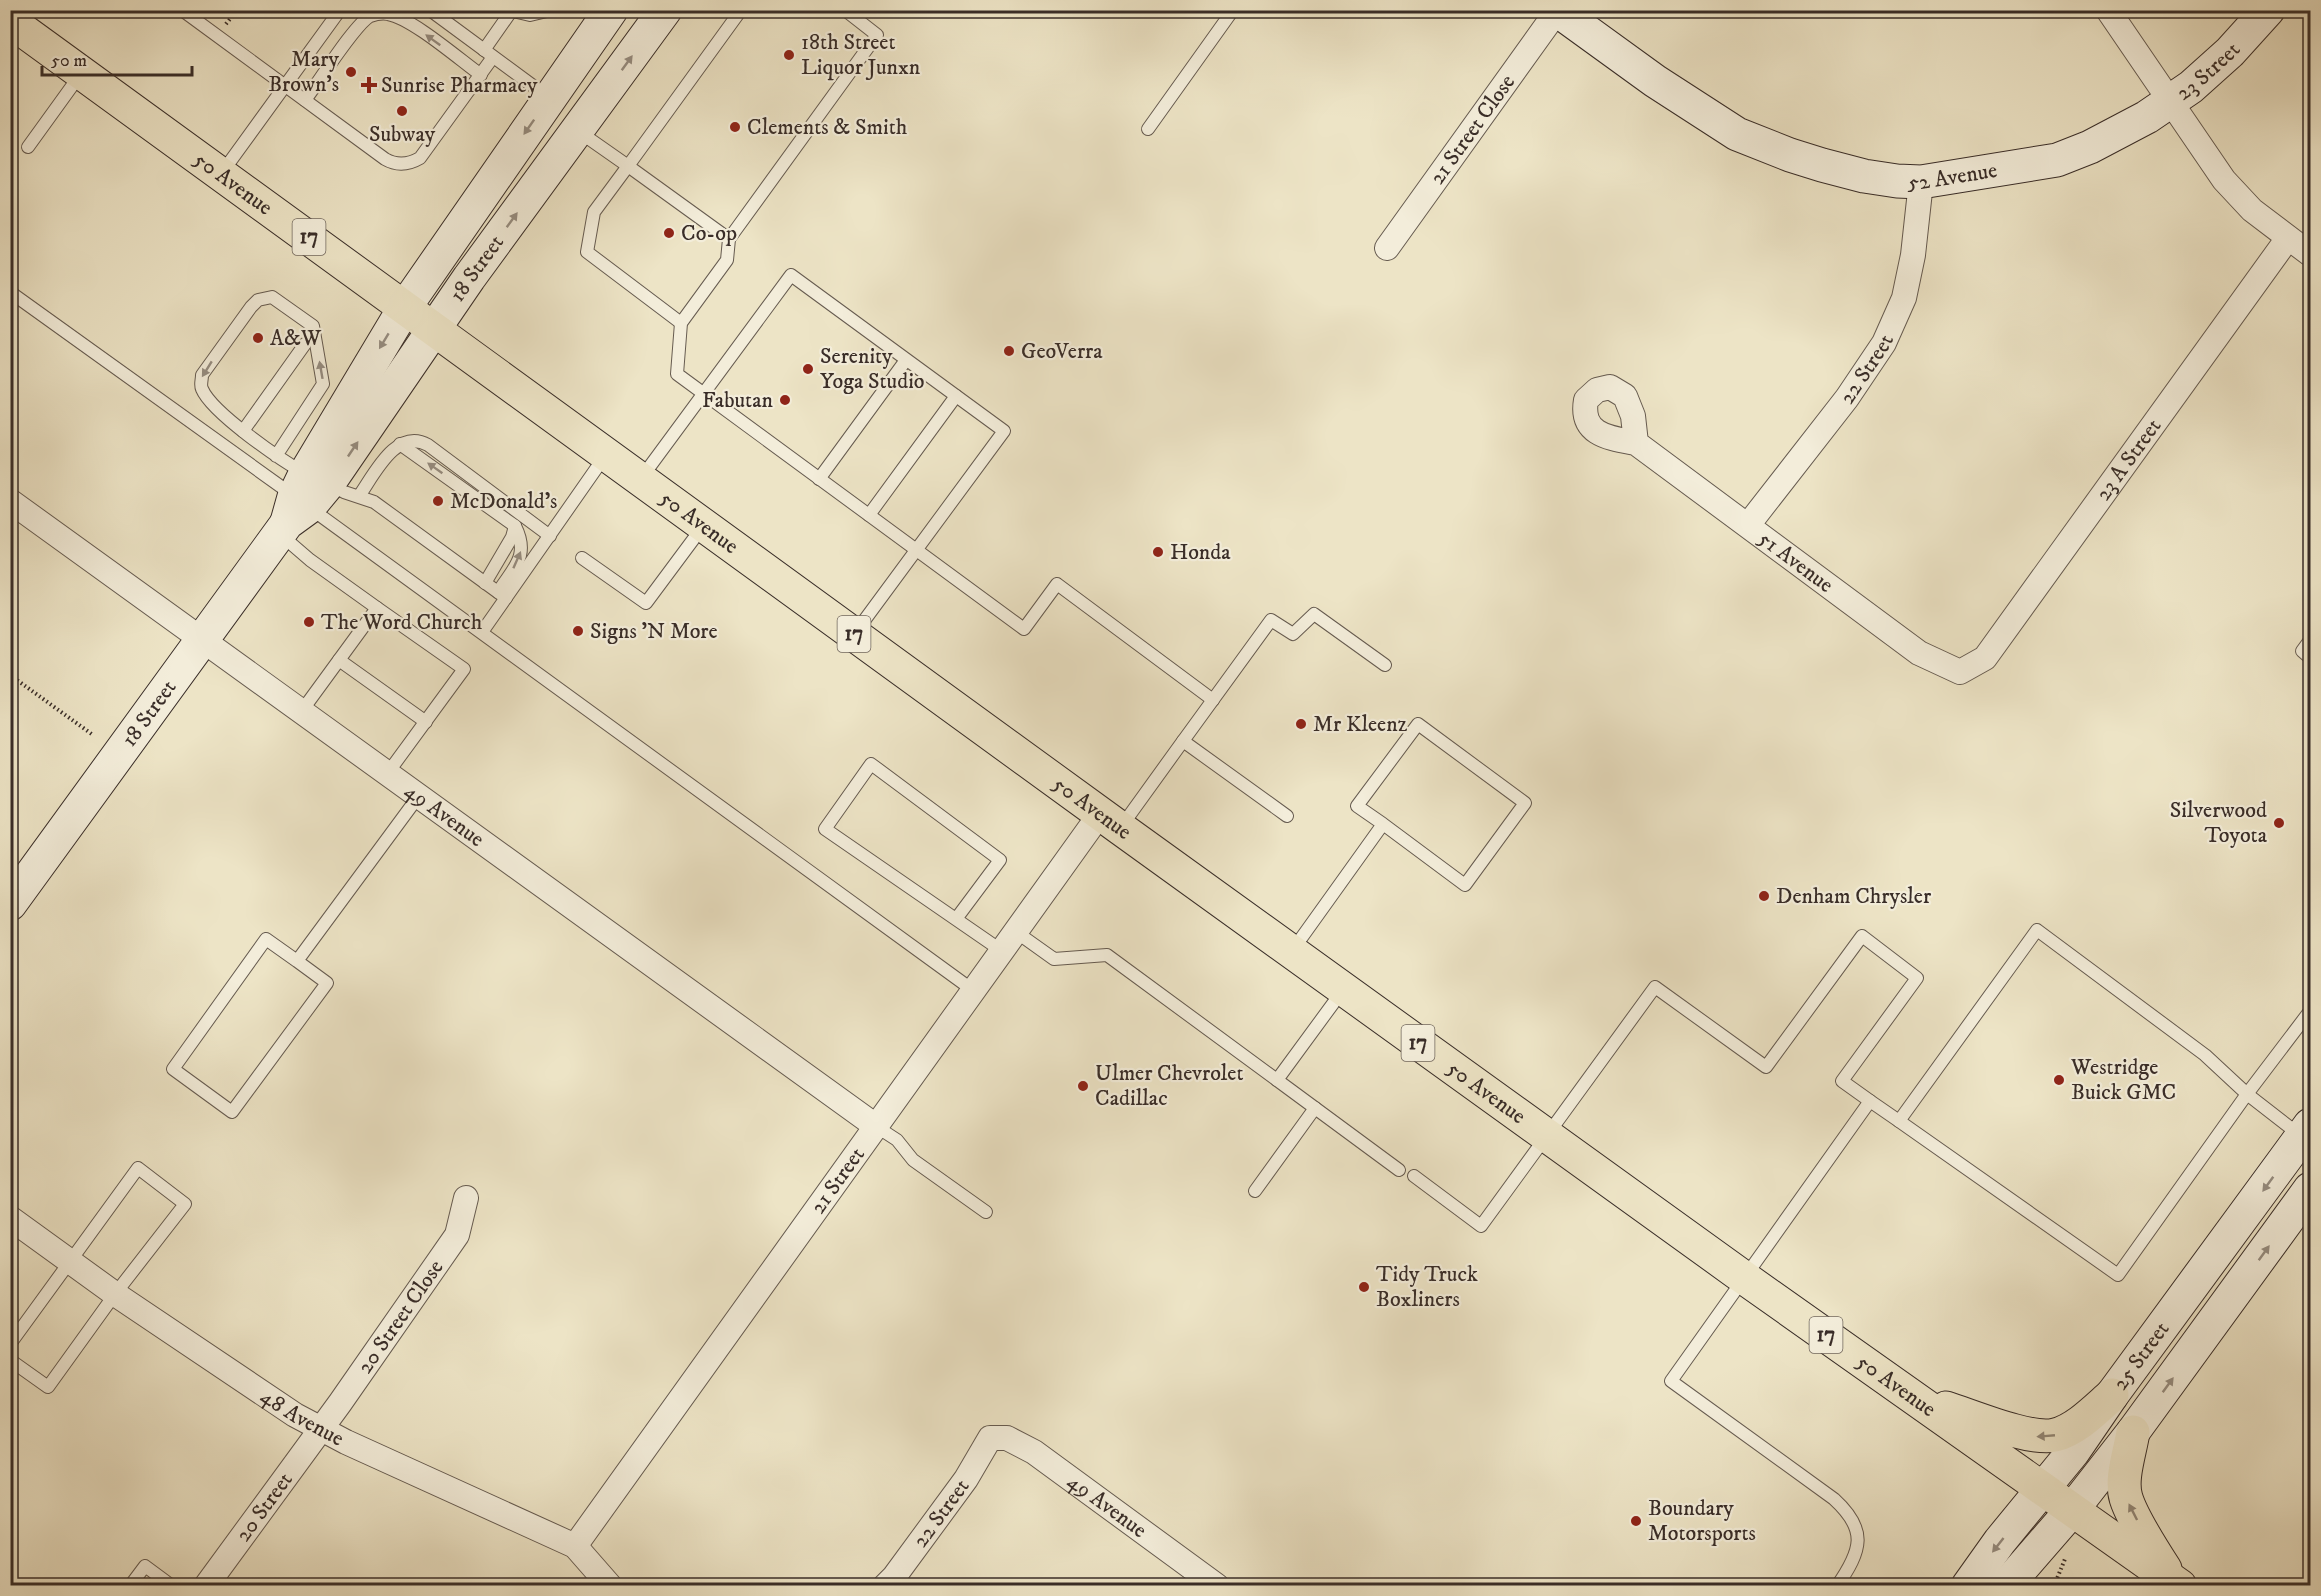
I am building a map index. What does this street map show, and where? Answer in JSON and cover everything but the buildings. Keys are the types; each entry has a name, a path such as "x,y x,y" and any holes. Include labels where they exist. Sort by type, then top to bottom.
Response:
{"main road":[{"name":"50 Avenue","path":"10,21 1291,952 1745,1278 2176,1583"},
{"path":"1916,1398 2035,1437 2056,1435 2076,1425 2112,1395"},
{"path":"2133,1432 2126,1475 2126,1497 2151,1548 2176,1583"}],"street":[{"name":"18 Street","path":"300,503 405,307 611,10"},
{"name":"18 Street","path":"10,904 300,503 436,329 469,278 665,10"},
{"path":"2108,10 2224,180 2253,210 2310,254"},
{"name":"23 Street","path":"2170,102 2206,76 2268,10"},
{"name":"52 Avenue","path":"1557,11 1656,81 1737,134 1822,165 1864,176 1897,181 1921,182 2056,160 2121,132 2170,102"},
{"name":"21 Street Close","path":"1387,248 1557,11"},
{"name":"22 Street","path":"1748,525 1847,398 1884,343 1904,298 1913,255 1921,182"},
{"name":"23 A Street","path":"1960,672 1985,658 2288,238"},
{"name":"51 Avenue","path":"1636,443 1919,653 1960,672"},
{"name":"49 Avenue","path":"10,501 877,1127"},
{"name":"21 Street","path":"575,1546 1009,942 1110,821"},
{"name":"25 Street","path":"1968,1586 2000,1541 2044,1490 2112,1395 2308,1135"},
{"name":"25 Street","path":"2006,1586 2072,1510 2133,1432 2310,1190"},
{"name":"20 Street Close","path":"320,1430 457,1235 466,1198"},
{"name":"48 Avenue","path":"10,1218 115,1294 320,1430 575,1546 610,1586"},
{"name":"20 Street","path":"206,1586 320,1430"},
{"name":"22 Street","path":"885,1586 966,1479 990,1438"},
{"name":"49 Avenue","path":"990,1438 1007,1438 1034,1452 1217,1586"}],"lane":[{"path":"182,10 385,159 404,164 420,158 480,75 489,53 513,11 530,15 551,10"},
{"path":"221,174 340,10"},
{"path":"430,10 549,97"},
{"path":"681,323 587,252 594,212 741,10"},
{"path":"845,10 877,35 729,239 727,260 681,323 677,374 1024,629 1057,584 1213,700"},
{"path":"1148,129 1233,10"},
{"path":"305,100 359,25 373,15 379,14 389,14 414,26 480,75"},
{"path":"28,147 81,73"},
{"path":"578,131 729,239"},
{"path":"641,478 790,275 956,396 1004,431 855,634"},
{"path":"10,292 482,632 974,991"},
{"path":"276,456 323,384 313,326 272,297 258,300 251,307 202,375 201,387 208,399 276,456 300,503 310,560 464,669 387,774"},
{"path":"243,430 305,344"},
{"path":"819,479 906,360"},
{"path":"869,515 956,396"},
{"path":"359,496 392,451 400,444 416,439 428,445 549,536"},
{"path":"400,444 514,526 522,540 521,557 482,632"},
{"path":"502,595 549,536 607,453"},
{"path":"300,503 344,492 374,502 502,595"},
{"path":"582,558 646,603 705,525"},
{"path":"484,583 512,537 514,526"},
{"path":"301,712 377,608"},
{"path":"1110,821 1183,741 1271,620 1293,634 1314,614 1385,665"},
{"path":"2310,640 2302,651 2310,658"},
{"path":"339,660 426,722"},
{"path":"1418,724 1525,803 1465,885 1383,824 1358,806 1418,724"},
{"path":"1183,741 1287,816"},
{"path":"956,919 1000,860 871,764 825,829 956,919 1054,959 1107,956 1399,1170"},
{"path":"297,961 418,797"},
{"path":"1291,952 1383,824"},
{"path":"1899,1122 2037,930 2205,1054 2247,1094 2308,1135"},
{"path":"1414,1176 1481,1226 1656,987 1766,1067 1862,936 1917,978 1842,1081 2118,1275 2247,1094 2310,1011"},
{"path":"266,939 297,961 327,983 232,1112 173,1069 266,939"},
{"path":"1277,1080 1344,989"},
{"path":"1837,1586 1849,1568 1857,1549 1858,1531 1850,1514 1834,1499 1671,1382 1870,1101"},
{"path":"1255,1191 1315,1108"},
{"path":"877,1127 897,1140 913,1160 986,1212"},
{"path":"10,1344 138,1168 185,1204 115,1294 48,1387 10,1360"},
{"path":"2310,1406 2310,1413"},
{"path":"130,1586 145,1566 172,1586"}],"path":[{"path":"10,675 93,735"},
{"path":"2054,1586 2068,1550"}],"place":[{"name":"18th Street Liquor Junxn","path":"789,55"},
{"name":"Mary Brown's","path":"351,72"},
{"name":"Sunrise Pharmacy","path":"369,85"},
{"name":"Subway","path":"402,111"},
{"name":"Clements & Smith","path":"735,127"},
{"name":"Co-op","path":"669,233"},
{"name":"A&W","path":"258,338"},
{"name":"GeoVerra","path":"1009,351"},
{"name":"Serenity Yoga Studio","path":"808,369"},
{"name":"Fabutan","path":"785,400"},
{"name":"McDonald's","path":"438,501"},
{"name":"Honda","path":"1158,552"},
{"name":"The Word Church","path":"309,622"},
{"name":"Signs 'N More","path":"578,631"},
{"name":"Mr Kleenz","path":"1301,724"},
{"name":"Silverwood Toyota","path":"2279,823"},
{"name":"Denham Chrysler","path":"1764,896"},
{"name":"Westridge Buick GMC","path":"2059,1080"},
{"name":"Ulmer Chevrolet Cadillac","path":"1083,1086"},
{"name":"Tidy Truck Boxliners","path":"1364,1287"},
{"name":"Boundary Motorsports","path":"1636,1521"}]}
